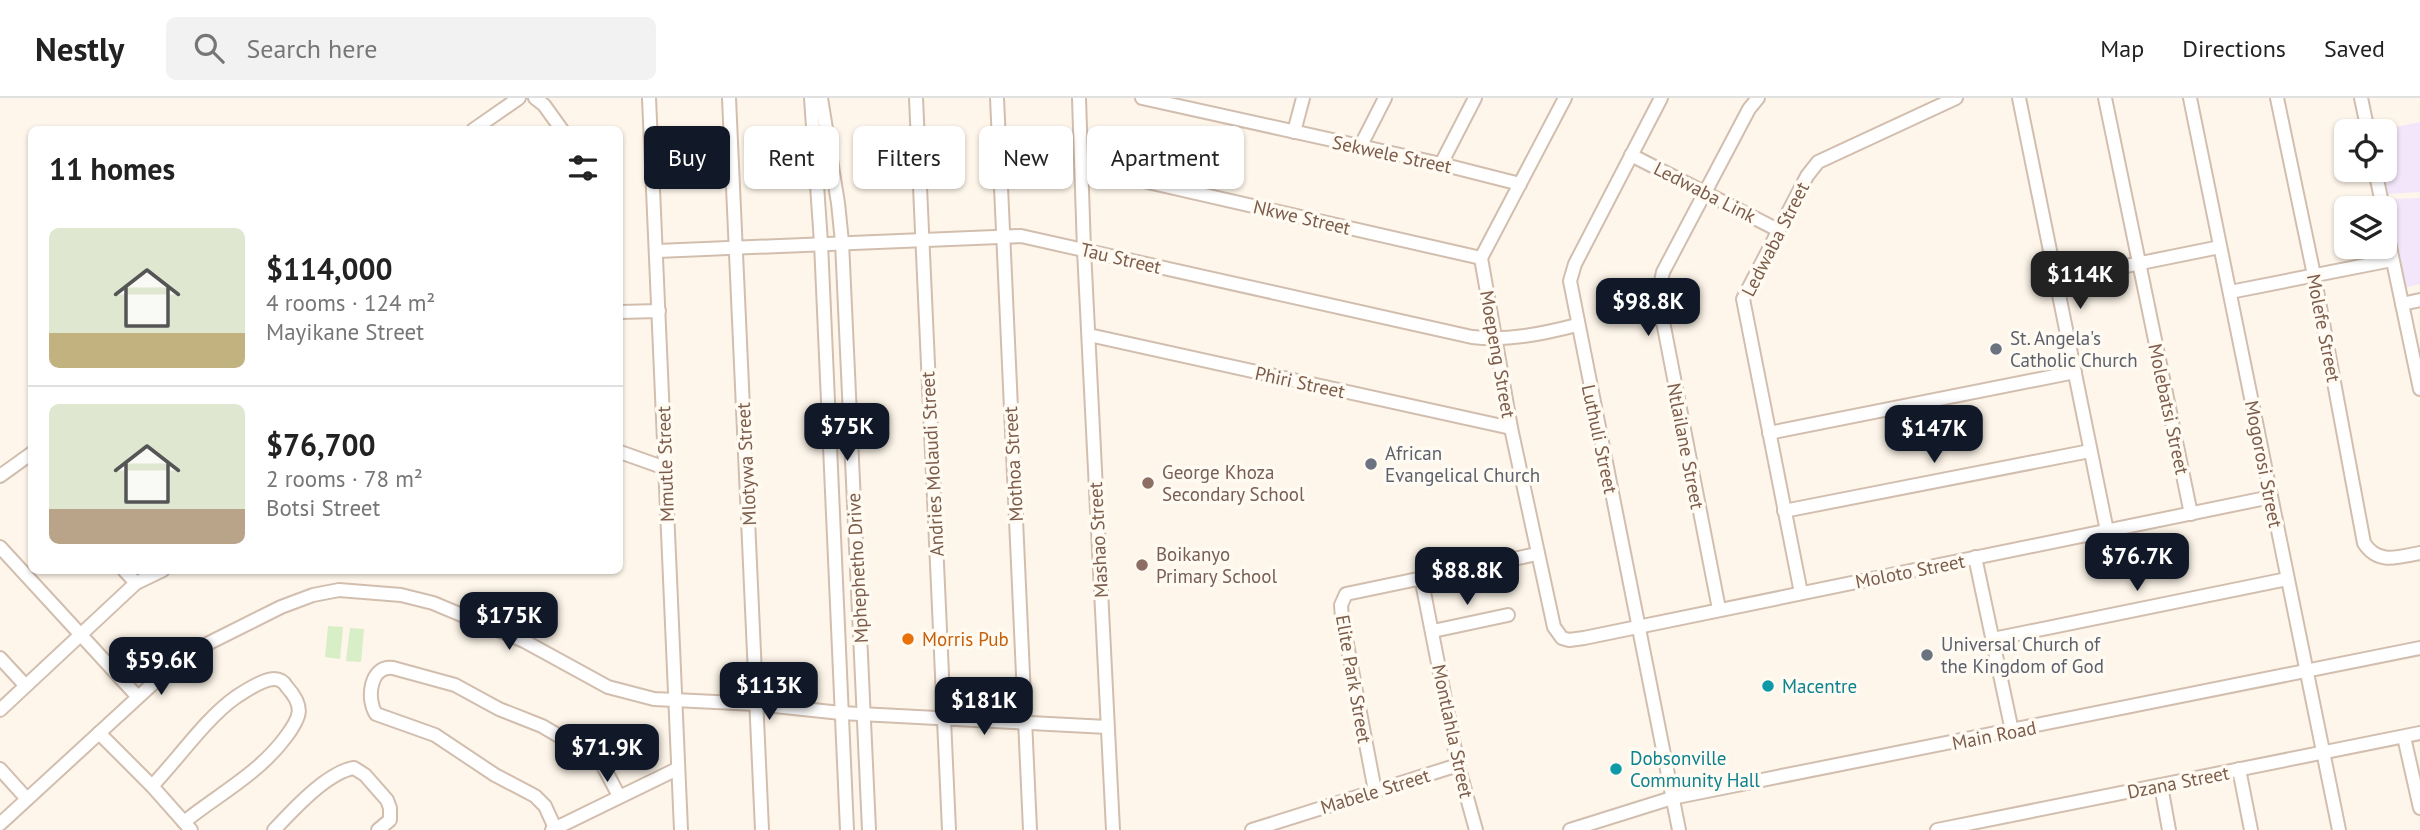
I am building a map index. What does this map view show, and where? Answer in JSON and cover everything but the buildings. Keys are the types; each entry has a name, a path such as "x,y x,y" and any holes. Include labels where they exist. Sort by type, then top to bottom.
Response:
{"street":[{"path":"479,126 519,98"},
{"path":"536,98 559,126"},
{"name":"Mmutle Street","path":"649,98 681,830"},
{"name":"Mlotywa Street","path":"729,98 762,830"},
{"name":"Mphephetho Drive","path":"811,98 821,243 847,830"},
{"name":"Mphephetho Drive","path":"821,98 842,242 869,830"},
{"name":"Andries Molaudi Street","path":"916,98 949,830"},
{"name":"Mothoa Street","path":"997,98 1030,830"},
{"name":"Mashao Street","path":"1079,98 1113,830"},
{"name":"Sekwele Street","path":"1142,98 1520,184"},
{"path":"1294,132 1303,98"},
{"path":"1360,147 1385,98"},
{"path":"1441,164 1475,98"},
{"path":"1480,258 1565,98"},
{"name":"Luthuli Street","path":"1661,98 1571,273 1570,291 1679,830"},
{"name":"Ntlailane Street","path":"1719,609 1658,296 1663,272 1749,109 1758,98"},
{"name":"Ledwaba Street","path":"1801,593 1743,299 1807,176 1818,162 1956,98"},
{"path":"2020,98 2107,531"},
{"name":"Molebatsi Street","path":"2105,98 2191,514"},
{"name":"Mogorosi Street","path":"2190,98 2339,830"},
{"name":"Molefe Street","path":"2277,98 2314,275 2364,543 2375,556 2392,559 2420,553"},
{"path":"2361,98 2365,119"},
{"name":"Ledwaba Link","path":"1631,155 1778,230"},
{"name":"Nkwe Street","path":"1082,167 1480,258"},
{"name":"Tau Street","path":"657,251 1021,236 1472,337 1494,340 1543,334 1577,325"},
{"path":"2057,280 2220,247"},
{"name":"Moepeng Street","path":"1480,258 1536,554 1554,627"},
{"path":"2230,292 2392,260 2420,386"},
{"path":"2402,304 2420,300"},
{"path":"623,312 659,311"},
{"name":"Phiri Street","path":"1088,335 1511,428"},
{"path":"1769,433 2074,372"},
{"path":"1784,511 2090,451"},
{"path":"623,453 665,468"},
{"path":"0,476 28,461"},
{"name":"Moloto Street","path":"1554,627 1558,634 1569,640 2271,497"},
{"path":"0,547 138,696"},
{"name":"Elite Park Street","path":"1375,791 1341,606 1346,594 1536,554"},
{"path":"1975,557 2012,731"},
{"path":"128,574 136,583"},
{"path":"0,710 136,583 155,574"},
{"name":"Montlahla Street","path":"1421,577 1458,765 1476,830"},
{"path":"1993,639 2287,579"},
{"path":"0,824 183,656 300,599 339,590 401,595 433,603 524,641 608,687 636,696 841,713 1107,727"},
{"path":"1433,631 1508,615"},
{"name":"Main Road","path":"1570,830 1672,798 2420,648"},
{"path":"0,658 26,685"},
{"path":"619,796 600,760 542,726 499,709 455,685 393,668 384,668 378,672 373,683 372,704 376,714 435,735 495,775 535,796 545,806 554,829 677,769"},
{"path":"99,733 187,826 271,756 295,723 300,709 296,697 281,680 272,679 236,697 196,736 152,786"},
{"name":"Dzana Street","path":"1937,830 2420,733"},
{"path":"2404,737 2420,808"},
{"name":"Mabele Street","path":"1252,830 1458,765"},
{"path":"274,830 318,788 347,769 354,768 365,775 389,804 390,820 378,830"},
{"path":"0,769 27,799"},
{"path":"2239,769 2251,830"},
{"path":"2161,786 2169,830"}],"shaded area":[{"path":"2420,122 2420,192 2388,194 2386,182 2397,182 2397,127"},
{"path":"2420,198 2420,284 2404,288 2397,244 2397,199"}],"green space":[{"path":"328,626 343,627 340,659 325,657"},
{"path":"350,628 364,629 361,662 346,661"}],"place":[{"name":"St. Angela's Catholic Church","path":"1996,349"},
{"name":"African Evangelical Church","path":"1371,464"},
{"name":"George Khoza Secondary School","path":"1148,483"},
{"name":"Boikanyo Primary School","path":"1142,565"},
{"name":"Morris Pub","path":"908,639"},
{"name":"Universal Church of the Kingdom of God","path":"1927,655"},
{"name":"Macentre","path":"1768,686"},
{"name":"Dobsonville Community Hall","path":"1616,769"}]}
